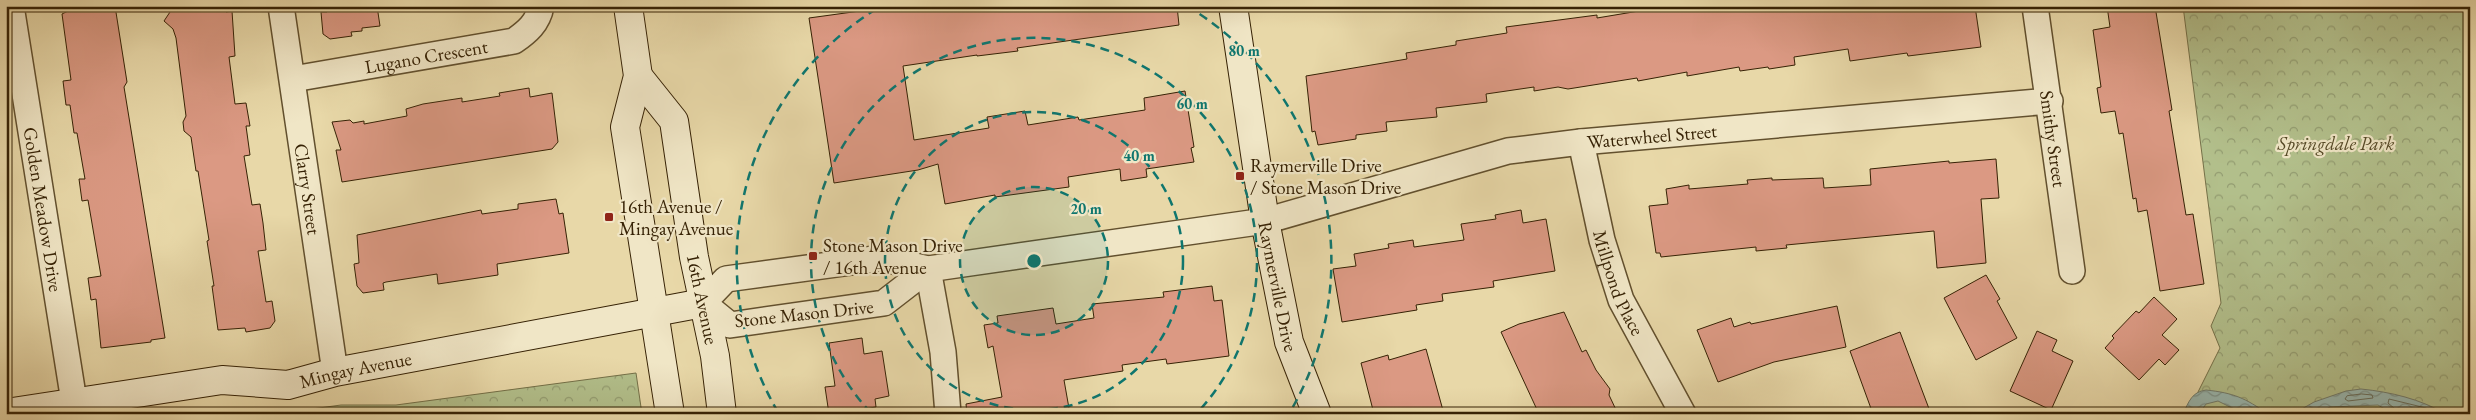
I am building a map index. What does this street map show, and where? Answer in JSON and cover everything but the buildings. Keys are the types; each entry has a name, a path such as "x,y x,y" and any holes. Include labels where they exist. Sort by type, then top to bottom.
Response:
{"street":[{"name":"Golden Meadow Drive","path":"11,6 75,409"},
{"name":"Clarry Street","path":"282,6 336,372"},
{"name":"Lugano Crescent","path":"293,79 514,41 528,31 539,17 541,6"},
{"path":"628,6 638,76 625,127 670,414"},
{"name":"Raymerville Drive","path":"1233,6 1266,221 1289,342 1317,414"},
{"name":"Smithy Street","path":"2035,6 2050,101 2072,271"},
{"name":"16th Avenue","path":"638,76 674,121 703,303 715,356 722,414"},
{"name":"Waterwheel Street","path":"1266,221 1508,151 1581,142 2050,101"},
{"name":"Millpond Place","path":"1581,142 1602,240 1621,300 1683,414"},
{"name":"Stone Mason Drive","path":"928,270 884,303 730,324 703,303 726,279 881,258 928,270 1266,221"},
{"path":"928,270 943,352 948,414"},
{"name":"Mingay Avenue","path":"6,413 75,409 222,380 288,385 336,372 703,303"}],"green space":[{"name":"Springdale Park","path":"2183,6 2470,6 2470,414 2187,414 2220,348 2211,326 2221,303"},
{"path":"636,373 642,414 275,414 341,405 396,405"}],"water":[{"path":"2361,389 2405,397 2426,404 2446,414 2393,414 2378,405 2330,407 2317,414 2293,414 2314,402 2346,391"},
{"path":"2206,390 2239,397 2268,414 2244,414 2218,401 2206,404 2199,414 2183,414 2194,395"}],"place":[{"name":"Raymerville Drive / Stone Mason Drive","path":"1240,176"},
{"name":"16th Avenue / Mingay Avenue","path":"609,217"},
{"name":"Stone Mason Drive / 16th Avenue","path":"813,256"}]}
